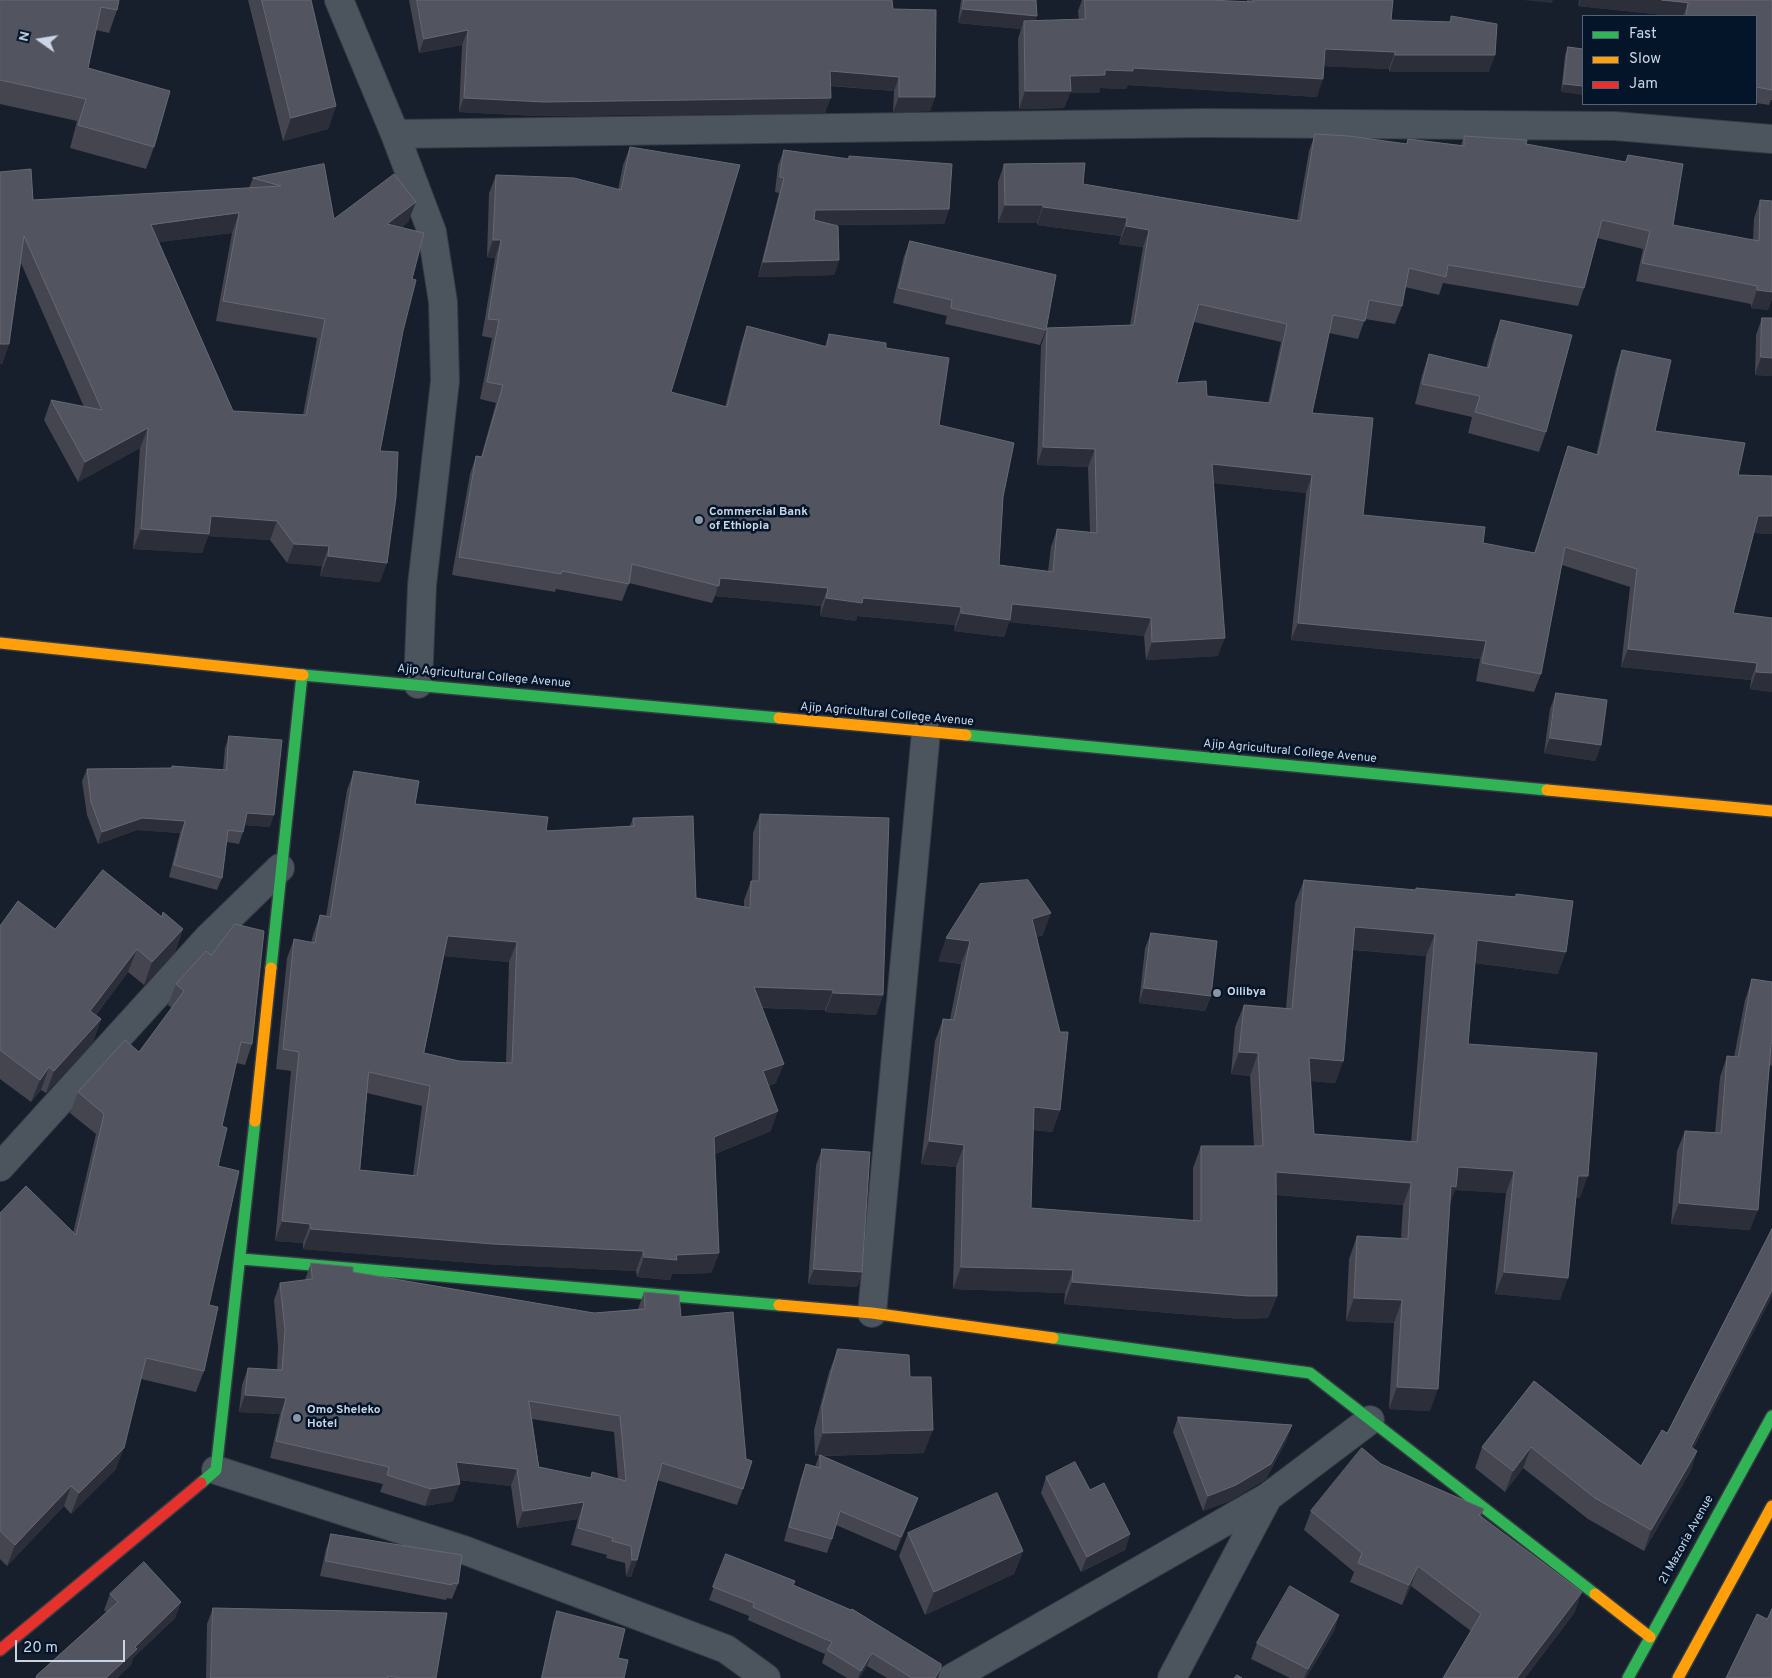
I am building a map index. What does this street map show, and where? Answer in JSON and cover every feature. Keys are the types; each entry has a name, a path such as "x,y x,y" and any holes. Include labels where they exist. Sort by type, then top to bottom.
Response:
{"main road":[{"name":"Ajip Agricultural College Avenue","path":"0,643 302,675 418,684 1772,811"},
{"path":"0,1650 216,1470 242,1259 280,868 302,675"},
{"path":"242,1259 872,1313 1310,1373 1650,1636"},
{"name":"21 Mazoria Avenue","path":"1628,1678 1772,1416"},
{"path":"1678,1678 1772,1506"}],"street":[{"path":"339,0 395,134 432,232 443,302 445,381 422,585 418,684"},
{"path":"395,134 1204,123 1615,126 1772,139"},
{"path":"872,1313 926,732"},
{"path":"0,1167 208,938 280,868"},
{"path":"952,1678 1268,1497 1370,1420"},
{"path":"216,1470 473,1553 726,1649 766,1678"},
{"path":"1172,1678 1268,1497"}],"building":[{"path":"0,0 119,0 117,10 101,7 88,68 170,91 154,147 78,125 86,99 0,80"},
{"path":"262,0 311,0 336,106 291,118"},
{"path":"417,0 892,0 893,9 936,10 935,97 899,97 899,77 830,71 831,98 544,102 464,98 468,30 424,39"},
{"path":"964,0 1036,0 1037,16 963,9"},
{"path":"1085,0 1253,2 1253,0 1393,0 1391,20 1451,22 1451,16 1497,24 1495,55 1395,55 1395,52 1325,49 1323,79 1133,68 1133,71 1105,70 1105,75 1070,76 1071,91 1025,91 1024,21 1085,19"},
{"path":"1662,0 1772,0 1772,90 1757,87 1757,15 1686,15 1688,3"},
{"path":"1568,47 1582,49 1582,86 1564,84"},
{"path":"1315,134 1349,136 1407,144 1408,139 1464,146 1464,136 1527,140 1526,144 1626,162 1628,155 1683,164 1673,225 1759,241 1760,200 1772,201 1772,292 1757,290 1757,286 1642,263 1650,231 1602,220 1584,288 1448,265 1446,277 1409,268 1402,306 1369,300 1365,321 1333,315 1312,413 1373,418 1363,515 1485,527 1483,543 1535,553 1568,446 1598,455 1622,350 1671,360 1655,431 1745,443 1738,475 1772,476 1772,516 1758,516 1733,613 1772,618 1772,673 1756,672 1757,663 1628,649 1637,569 1565,547 1541,674 1482,663 1486,641 1298,623 1312,475 1212,464 1225,638 1152,642 1151,618 1012,604 1010,620 961,613 961,607 863,598 862,603 826,598 828,588 720,578 719,586 632,564 629,584 562,571 561,574 459,557 476,456 482,457 503,385 487,382 499,320 488,319 501,240 493,240 496,175 574,178 621,190 630,147 740,165 671,392 727,407 747,326 827,347 829,334 886,343 886,348 949,358 939,425 1014,443 1003,497 999,565 1053,572 1057,529 1097,533 1095,449 1043,447 1047,328 1134,325 1149,230 1126,226 1127,218 1043,207 1043,205 1005,205 1004,164 1085,163 1083,184 1300,221","holes":["1199,304 1287,324 1270,403 1207,396 1206,381 1177,383"]},
{"path":"784,150 849,159 849,156 952,164 949,209 815,210 814,220 838,226 839,260 763,262 784,178 780,177"},
{"path":"324,164 334,219 394,174 416,202 387,224 424,233 412,279 416,280 403,331 380,451 398,452 396,497 387,563 328,556 329,546 294,544 277,521 211,516 209,534 141,529 148,428 85,462 51,400 102,410 24,236 9,344 0,344 0,172 31,169 33,200 281,186 253,178","holes":["239,213 223,301 325,319 306,415 233,411 151,225"]},
{"path":"910,241 1056,275 1046,330 951,308 952,300 899,288"},
{"path":"1762,318 1772,318 1772,358 1761,357"},
{"path":"1501,320 1572,335 1546,432 1475,412 1480,396 1422,384 1429,354 1488,368"},
{"path":"1556,693 1607,700 1601,745 1550,738"},
{"path":"229,736 282,740 274,815 247,813 243,832 228,830 222,878 174,865 185,821 142,818 102,832 91,802 87,769 172,768 172,766 226,770"},
{"path":"354,771 419,781 415,804 548,817 546,831 634,826 633,818 693,816 696,898 750,908 751,881 759,881 760,814 889,818 883,995 833,993 833,990 754,987 784,1064 763,1071 778,1111 714,1137 719,1253 676,1255 677,1260 644,1257 643,1251 493,1244 311,1229 310,1224 282,1221 299,1052 283,1049 294,939 315,943 320,915 330,917","holes":["448,936 517,942 512,1063 459,1061 424,1053","369,1072 430,1086 417,1176 360,1170"]},
{"path":"103,870 162,917 163,912 183,929 152,962 137,949 90,1011 101,1019 54,1071 49,1067 40,1080 0,1050 0,926 18,901 55,929"},
{"path":"1028,880 1051,913 1032,919 1060,1032 1068,1032 1060,1110 1034,1107 1031,1208 1201,1221 1201,1146 1263,1146 1258,1053 1239,1052 1244,1005 1292,1009 1304,880 1516,897 1516,894 1573,901 1566,952 1477,940 1468,1044 1597,1053 1588,1176 1578,1176 1568,1278 1504,1272 1514,1171 1458,1167 1456,1187 1451,1186 1438,1389 1397,1387 1402,1300 1354,1298 1357,1236 1408,1239 1411,1183 1276,1172 1277,1296 1249,1296 1072,1282 1073,1270 961,1267 964,1145 929,1141 943,1019 954,1020 970,941 946,938 980,884","holes":["1355,927 1435,934 1417,1142 1314,1134 1309,1058 1343,1061"]},
{"path":"235,924 264,931 252,1044 241,1042 222,1126 227,1128 218,1166 239,1171 209,1305 218,1307 204,1371 146,1358 124,1448 79,1493 71,1486 15,1545 0,1531 0,1213 26,1186 76,1235 104,1114 78,1092 125,1040 139,1052 184,991 176,984 206,951 211,955"},
{"path":"1151,933 1217,941 1211,996 1144,988"},
{"path":"1752,979 1772,982 1772,1043 1758,1210 1679,1203 1685,1131 1721,1133 1727,1056 1738,1057"},
{"path":"822,1149 870,1152 862,1272 814,1269"},
{"path":"1772,1229 1772,1290 1691,1447 1697,1451 1651,1530 1595,1498 1531,1447 1513,1471 1482,1447 1534,1381 1641,1466 1662,1430 1667,1433"},
{"path":"311,1263 353,1267 353,1272 594,1313 645,1309 644,1292 679,1295 681,1317 733,1312 746,1459 752,1461 743,1489 662,1463 637,1560 632,1560 631,1546 612,1541 613,1538 578,1528 584,1502 523,1511 517,1469 456,1462 460,1484 431,1489 387,1475 389,1467 276,1441 286,1398 245,1395 248,1368 282,1370 285,1330 280,1283 312,1279","holes":["529,1401 620,1416 626,1481 592,1472 591,1478 539,1467"]},
{"path":"838,1349 909,1355 910,1377 931,1377 933,1430 823,1433 822,1407"},
{"path":"1178,1417 1292,1425 1271,1464 1236,1485 1208,1496"},
{"path":"1362,1448 1381,1464 1484,1509 1479,1515 1582,1592 1517,1678 1443,1678 1481,1614 1418,1566 1409,1585 1358,1563 1362,1553 1311,1511"},
{"path":"820,1455 918,1498 901,1537 840,1511 832,1539 789,1527 806,1464 820,1468"},
{"path":"1075,1462 1090,1490 1104,1483 1130,1534 1087,1557 1046,1477"},
{"path":"997,1493 1023,1551 934,1592 908,1533"},
{"path":"331,1534 462,1555 458,1584 452,1583 452,1585 326,1561"},
{"path":"726,1554 795,1581 793,1585 852,1609 941,1664 941,1668 935,1678 912,1678 872,1653 861,1671 827,1650 832,1642 753,1607 754,1603 713,1587"},
{"path":"144,1562 181,1602 135,1647 137,1649 106,1678 36,1678 37,1675 118,1602 110,1594"},
{"path":"1290,1586 1339,1615 1308,1669 1257,1643"},
{"path":"213,1608 447,1613 436,1678 388,1676 388,1678 211,1678"},
{"path":"1772,1609 1772,1678 1726,1678 1757,1614 1767,1619"},
{"path":"557,1611 625,1629 618,1658 628,1660 624,1678 542,1678"}],"traffic: fast":[{"path":"271,968 302,675"},
{"path":"303,675 779,718"},
{"path":"966,735 1547,790"},
{"path":"201,1483 216,1470 255,1121"},
{"path":"242,1259 779,1305"},
{"path":"1053,1338 1310,1373 1595,1594"},
{"path":"1628,1678 1772,1416"}],"traffic: slow":[{"path":"0,643 303,675"},
{"path":"779,718 966,735"},
{"path":"1547,790 1772,811"},
{"path":"255,1121 271,968"},
{"path":"779,1305 872,1313 1053,1338"},
{"path":"1678,1678 1772,1506"},
{"path":"1595,1594 1650,1637"}],"traffic: jam":[{"path":"0,1650 201,1483"}],"place":[{"name":"Commercial Bank of Ethiopia","path":"699,520"},
{"name":"Oilibya","path":"1217,993"},
{"name":"Omo Sheleko Hotel","path":"297,1418"}]}
